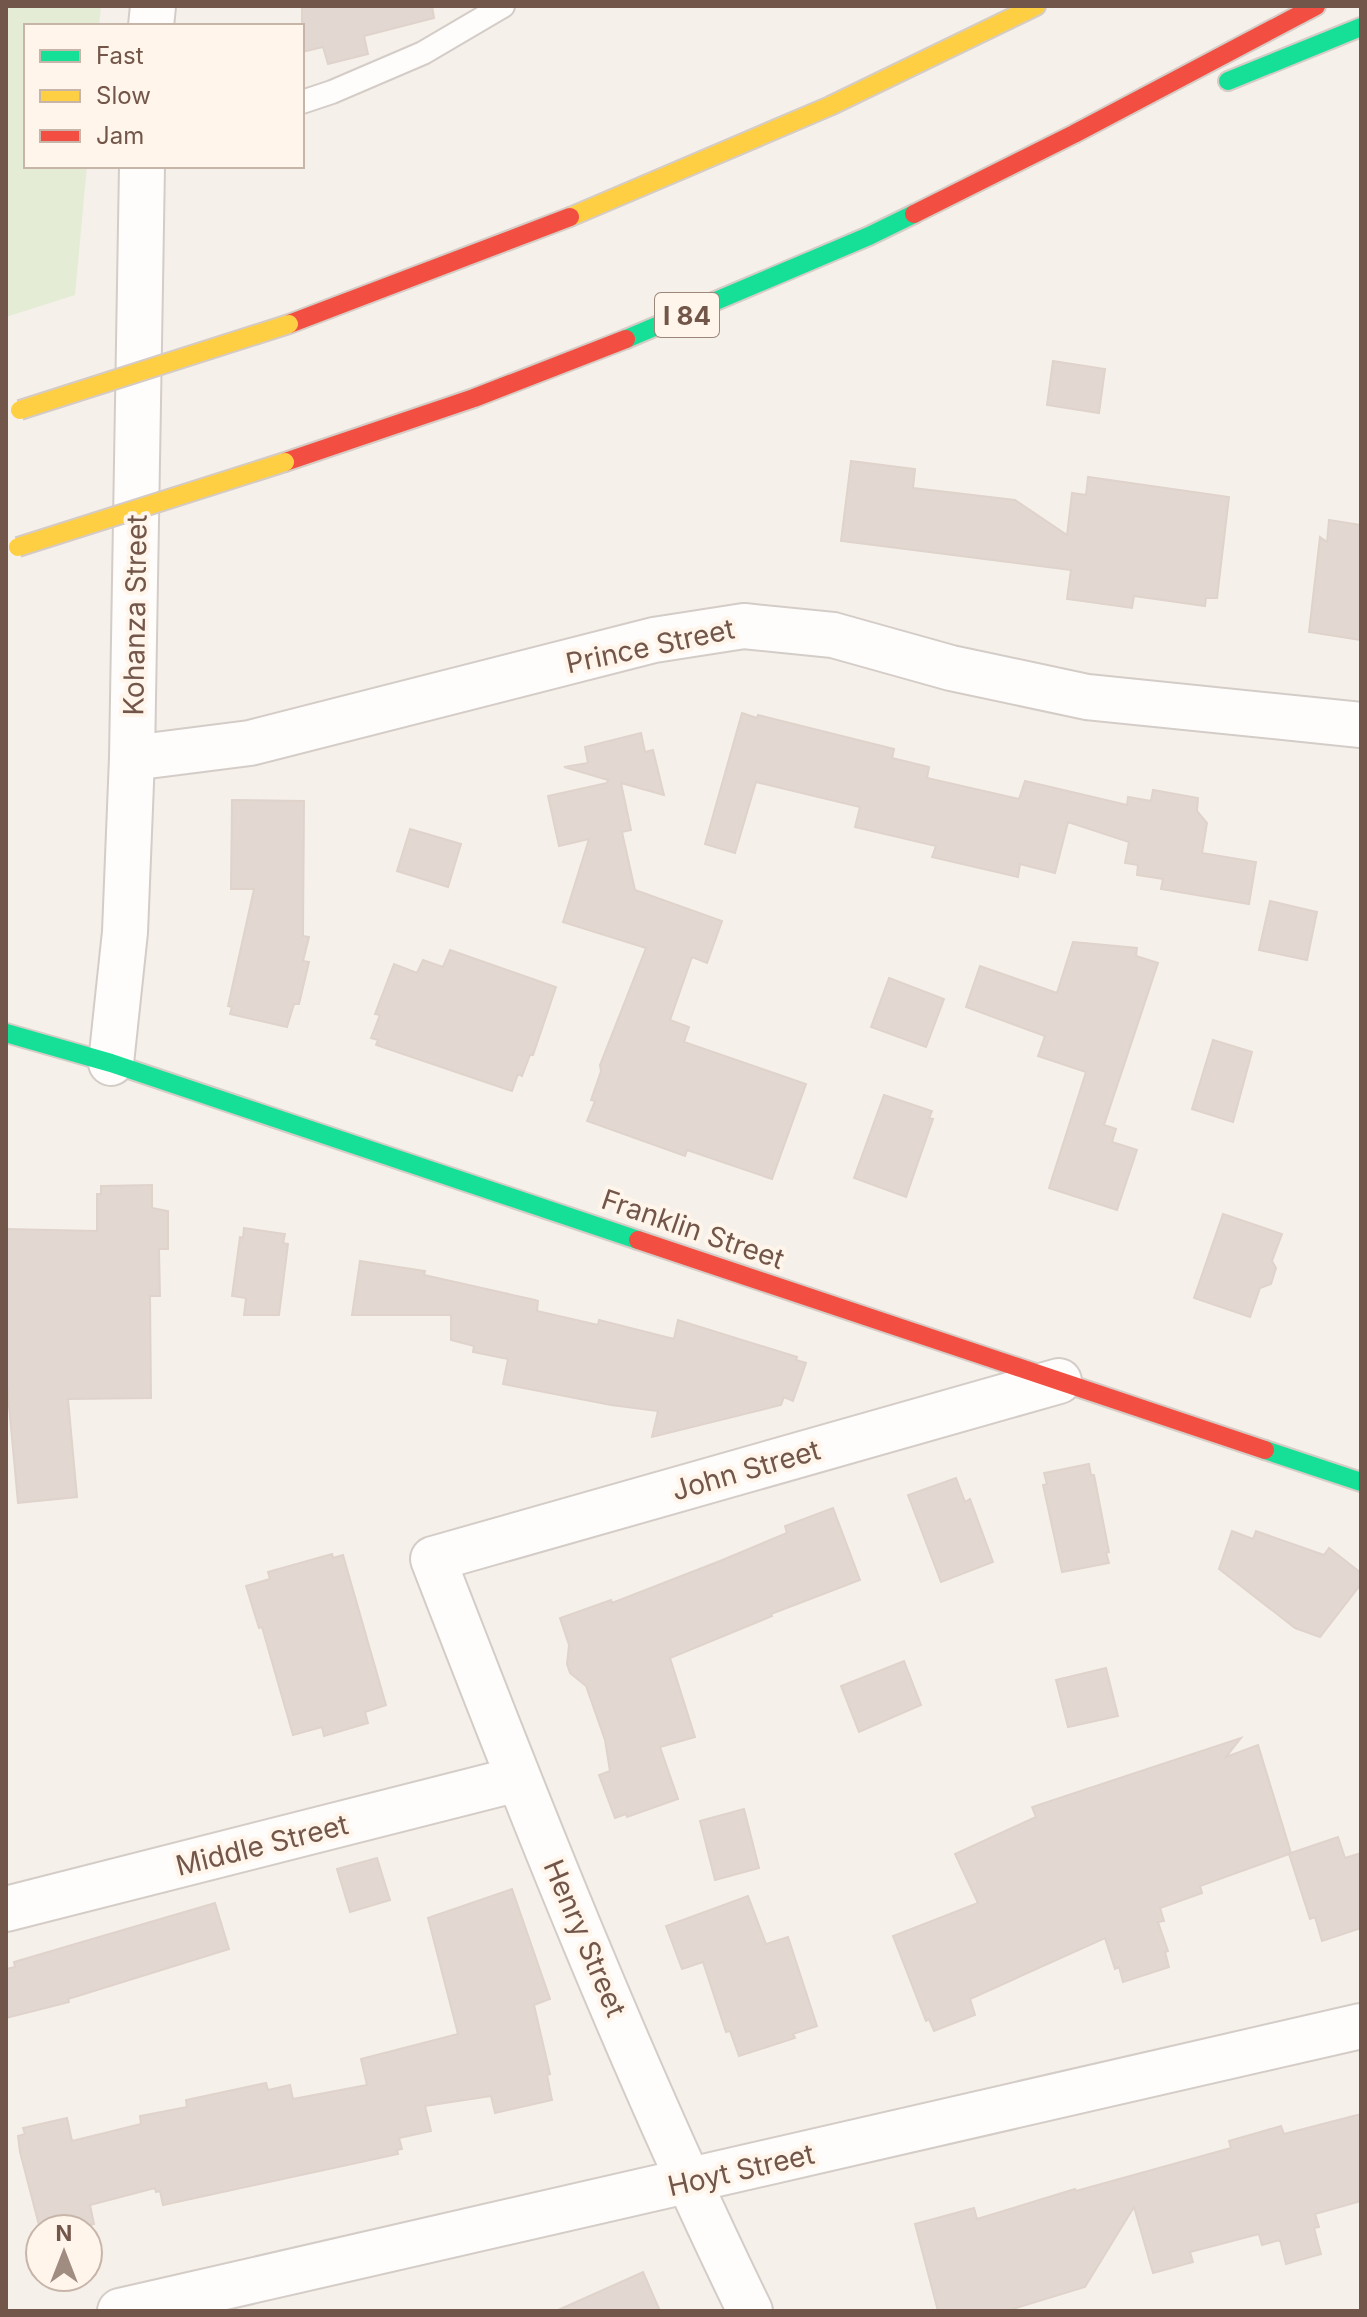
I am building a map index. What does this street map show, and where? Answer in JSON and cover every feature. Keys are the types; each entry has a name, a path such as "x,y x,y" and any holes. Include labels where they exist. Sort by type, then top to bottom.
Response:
{"main road":[{"path":"13,412 289,324 616,199 815,113 1036,6"},
{"name":"I 84","path":"12,549 474,398 668,323 869,236 1074,134 1316,6"},
{"path":"1074,134 1250,73 1361,27"},
{"name":"Franklin Street","path":"6,1033 111,1063 1361,1482"}],"street":[{"name":"Kohanza Street","path":"111,1063 125,932 132,758 142,168"},
{"name":"Prince Street","path":"132,758 250,743 654,640 744,626 833,635 951,668 1087,697 1361,725"},
{"name":"John Street","path":"433,1559 1059,1381"},
{"name":"Henry Street","path":"433,1559 518,1779 687,2182 750,2311"},
{"name":"Middle Street","path":"6,1909 518,1779"},
{"name":"Hoyt Street","path":"120,2311 1361,2026"}],"lane":[{"path":"304,101 423,53 503,6"}],"green space":[{"path":"6,6 101,6 99,24 24,24 24,168 87,168 75,295 6,317"}],"building":[{"path":"302,6 432,6 434,18 364,36 368,54 328,64 323,47 304,52"},
{"path":"1053,361 1105,369 1099,413 1047,405"},
{"path":"851,461 915,469 913,488 1015,500 1067,535 1072,493 1086,495 1088,477 1229,497 1217,598 1206,598 1205,606 1134,596 1132,608 1067,599 1071,570 841,541"},
{"path":"1329,520 1361,525 1361,640 1309,632 1320,537 1327,542"},
{"path":"742,713 894,749 892,758 929,767 927,778 1019,799 1025,781 1127,805 1128,797 1151,801 1153,790 1198,798 1197,811 1207,823 1202,853 1256,862 1249,904 1161,889 1163,879 1137,875 1138,865 1125,863 1129,842 1068,822 1055,873 1020,864 1018,877 932,857 936,846 855,827 860,807 756,782 735,853 705,844"},
{"path":"641,733 645,752 653,750 664,795 621,783 631,830 622,832 635,890 722,921 707,963 692,957 670,1020 689,1027 684,1042 806,1084 772,1179 687,1150 685,1156 587,1121 595,1101 591,1100 601,1071 600,1065 646,948 563,922 589,839 559,846 548,796 607,783 608,780 564,767 588,763 585,747"},
{"path":"232,800 304,801 303,936 309,937 303,961 309,962 299,1004 294,1004 287,1027 230,1014 232,1007 228,1006 254,889 231,889"},
{"path":"410,829 461,844 448,887 397,871"},
{"path":"1270,901 1317,912 1307,960 1259,950"},
{"path":"1073,942 1137,948 1136,956 1158,963 1104,1125 1116,1129 1112,1142 1137,1150 1117,1210 1049,1188 1086,1072 1038,1056 1045,1036 966,1007 980,966 1057,993"},
{"path":"450,950 556,987 533,1055 530,1055 522,1076 518,1074 512,1091 376,1045 378,1040 371,1038 380,1015 375,1014 394,964 417,973 423,960 443,967"},
{"path":"889,978 944,999 926,1047 871,1027"},
{"path":"1213,1040 1252,1052 1233,1122 1192,1109"},
{"path":"884,1095 932,1111 929,1118 933,1119 906,1197 854,1178"},
{"path":"152,1185 152,1208 168,1211 168,1249 159,1249 160,1296 150,1296 151,1398 68,1399 77,1497 18,1503 6,1373 6,1229 97,1231 97,1194 101,1194 101,1186"},
{"path":"1223,1214 1282,1234 1272,1261 1276,1268 1271,1284 1260,1288 1250,1317 1194,1298"},
{"path":"244,1228 285,1234 283,1243 288,1244 279,1315 244,1315 246,1298 232,1296"},
{"path":"360,1261 425,1271 424,1275 535,1300 538,1301 537,1311 598,1325 599,1320 674,1339 678,1320 797,1357 796,1360 806,1363 793,1401 784,1397 781,1405 652,1437 658,1411 503,1384 508,1359 473,1352 474,1346 451,1340 451,1315 352,1315"},
{"path":"1089,1464 1091,1475 1094,1475 1109,1563 1062,1572 1043,1485 1047,1484 1044,1473"},
{"path":"956,1478 965,1502 970,1499 993,1562 941,1582 908,1495"},
{"path":"833,1508 860,1580 670,1658 695,1737 660,1747 678,1799 627,1817 626,1814 615,1818 599,1775 610,1771 605,1740 586,1686 570,1673 567,1664 569,1645 560,1618 611,1600 612,1603 720,1561 787,1533 785,1526"},
{"path":"1232,1531 1253,1539 1256,1531 1324,1555 1329,1548 1361,1573 1361,1584 1320,1637 1295,1628 1219,1569"},
{"path":"332,1554 333,1558 343,1555 386,1705 365,1712 368,1723 324,1736 322,1727 293,1735 262,1627 259,1628 246,1586 270,1579 268,1572"},
{"path":"904,1661 921,1705 859,1732 841,1686"},
{"path":"1106,1668 1118,1716 1068,1727 1056,1680"},
{"path":"1241,1738 1226,1757 1258,1745 1291,1853 1338,1837 1345,1858 1361,1853 1361,1928 1322,1941 1315,1917 1310,1919 1289,1854 1200,1886 1202,1893 1160,1908 1164,1921 1158,1922 1168,1951 1165,1952 1169,1967 1123,1982 1119,1967 1115,1969 1105,1938 970,1999 975,2015 934,2031 929,2019 926,2021 893,1936 978,1903 955,1854 1036,1817 1032,1807"},
{"path":"744,1809 759,1868 715,1880 700,1821"},
{"path":"377,1858 390,1900 350,1912 337,1869"},
{"path":"512,1889 550,1999 534,2005 550,2074 547,2075 552,2100 495,2113 491,2096 425,2106 431,2131 399,2138 402,2149 397,2150 398,2154 163,2205 160,2191 156,2192 155,2188 90,2205 92,2213 36,2213 20,2152 18,2136 25,2134 23,2128 67,2118 72,2141 141,2124 140,2116 187,2107 186,2100 266,2083 268,2090 290,2085 293,2099 367,2085 361,2059 458,2034 428,1918"},
{"path":"748,1896 766,1944 788,1937 817,2026 793,2034 795,2038 739,2056 730,2031 726,2032 703,1962 682,1969 666,1926"},
{"path":"215,1903 229,1949 68,1999 69,2002 6,2018 6,1969 15,1967 14,1962"},
{"path":"1361,2114 1361,2201 1315,2214 1319,2227 1314,2228 1321,2254 1286,2264 1280,2240 1262,2245 1259,2234 1190,2252 1193,2262 1153,2273 1134,2207 1085,2287 1006,2311 938,2311 915,2224 974,2208 977,2219 1075,2189 1231,2148 1229,2141 1281,2126 1284,2134"},
{"path":"643,2272 660,2311 556,2311"}],"traffic: fast":[{"path":"1228,81 1361,27"},
{"path":"626,339 914,214"},
{"path":"6,1033 111,1063 638,1240"},
{"path":"1265,1450 1361,1482"}],"traffic: slow":[{"path":"570,217 830,106 1036,6"},
{"path":"20,410 289,324"},
{"path":"18,547 285,462"}],"traffic: jam":[{"path":"914,214 1074,134 1316,6"},
{"path":"289,324 570,217"},
{"path":"285,462 474,398 626,339"},
{"path":"638,1240 1265,1450"}]}
